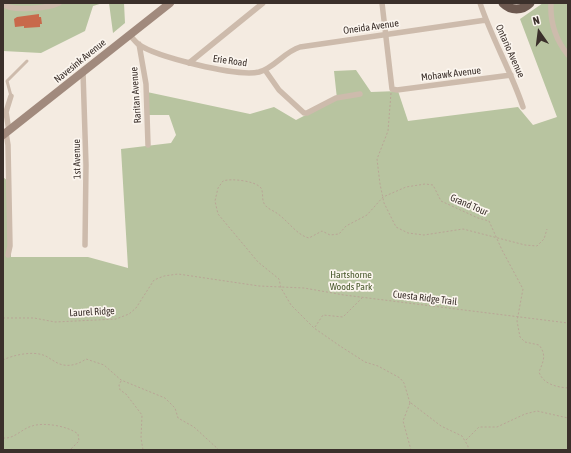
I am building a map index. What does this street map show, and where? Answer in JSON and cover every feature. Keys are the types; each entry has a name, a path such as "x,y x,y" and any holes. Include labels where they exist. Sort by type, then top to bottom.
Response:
{"highway":[{"path":"503,3 516,9 524,8 530,3"}],"main road":[{"name":"Navesink Avenue","path":"6,133 170,3"}],"street":[{"path":"3,4 7,7 14,8 59,3"},
{"path":"189,63 263,3"},
{"path":"382,3 392,89"},
{"name":"Ontario Avenue","path":"480,3 486,20 512,75 523,106"},
{"path":"551,3 551,20 555,34 559,44 568,55"},
{"name":"Oneida Avenue","path":"265,70 288,52 300,47 486,20"},
{"name":"Erie Road","path":"130,35 139,44 189,63 228,71 253,73 265,70"},
{"name":"Raritan Avenue","path":"139,44 146,84 148,145"},
{"path":"265,70 279,90 304,113 307,113 336,98 360,94"},
{"name":"1st Avenue","path":"83,72 86,165 85,245"},
{"name":"Mohawk Avenue","path":"392,89 397,90 512,75"},
{"path":"8,255 10,246 10,188 6,112 11,96"}],"lane":[{"path":"11,96 7,80 27,61"}],"path":[{"path":"392,89 390,97 388,131 377,159 383,197 396,227 408,233 424,235 463,229 525,245 537,246 544,240 547,229"},
{"name":"Grand Tour","path":"281,288 279,279 258,262 244,244 234,235 229,226 221,220 215,201 220,184 229,180 251,182 259,185 263,193 263,202 266,207 289,222 303,235 309,238 322,231 330,235 339,234 346,226 367,215 383,197 403,188 431,185 443,202 478,218 488,220 523,289 517,321 520,337 525,342 539,345 543,351 544,361 539,372 540,376 547,383 555,387 568,388"},
{"name":"Laurel Ridge","path":"3,318 34,318 55,322 116,319 129,314 136,308 154,280 164,276 178,274 281,288"},
{"path":"281,288 291,305 314,328 365,362 378,366 400,378 404,383 410,403 430,419 441,426 456,432 466,440 468,450"},
{"name":"Cuesta Ridge Trail","path":"281,288 304,288 568,323"},
{"path":"314,328 323,316 340,318 345,316 363,297"},
{"path":"3,360 10,357 33,354 44,355 59,364 64,365 76,365 88,360 106,366 121,380 165,398 174,406 180,420 194,427 219,450"},
{"path":"121,380 119,385 120,390 126,394 142,414 141,438 143,450"},
{"path":"410,403 403,421 411,450"},
{"path":"466,440 479,428 497,427 531,412 549,412 568,418"},
{"path":"3,438 10,438 32,426 46,425 74,430 78,434 79,441 70,450"}],"green space":[{"path":"3,3 103,3 93,6 85,31 41,53 3,51"},
{"path":"109,3 124,3 125,23 113,33"},
{"name":"Hartshorne Woods Park","path":"543,3 568,3 568,450 3,450 3,177 9,182 11,257 88,257 128,268 121,149 171,143 176,135 169,115 149,115 147,92 250,114 274,107 296,120 337,99 334,71 356,70 371,92 398,91 408,121 518,107 533,125 557,117 520,19"}],"building":[{"path":"39,14 42,24 40,24 40,27 15,27 14,19 17,17"}]}
